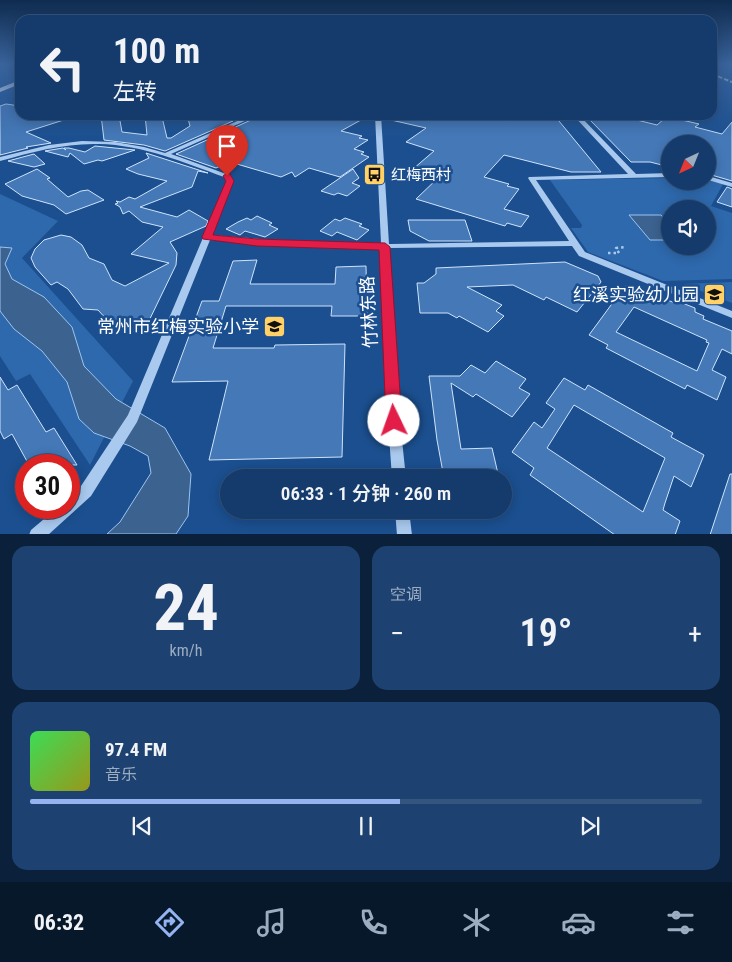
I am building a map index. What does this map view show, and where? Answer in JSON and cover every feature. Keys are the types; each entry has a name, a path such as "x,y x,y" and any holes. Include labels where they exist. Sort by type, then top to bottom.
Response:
{"street":[{"path":"165,155 244,120"},
{"name":"竹林东路","path":"378,120 398,469"},
{"path":"0,159 45,147 77,143 108,143 133,146 165,155 227,176 230,181 133,418 86,491 80,496"},
{"path":"661,175 531,178 582,254 732,315"},
{"path":"716,180 732,184"},
{"path":"207,237 257,243 385,247 575,243"},
{"path":"36,534 54,519"},
{"path":"403,519 405,534"}],"lane":[{"path":"581,120 634,176"}],"path":[{"path":"604,253 618,253 616,248 625,247"}],"shaded area":[{"path":"661,178 661,190 716,190 716,182 723,184 714,200 661,200 661,255 716,255 716,208 732,213 732,279 663,281 588,252 571,228 581,228 582,225 550,180"},
{"path":"0,194 58,221 22,258 133,381 90,465 30,374 16,381 0,356"},
{"path":"629,215 661,215 661,240 650,240"},
{"path":"0,247 12,248 5,264 12,279 44,297 72,327 84,366 116,399 165,428 191,474 188,516 176,534 107,534 120,522 151,473 148,456 130,446 94,433 79,419 67,382 42,351 14,329 0,311"},
{"path":"732,282 732,303 683,284"}],"building":[{"path":"6,104 15,105 15,120 64,120 26,132 51,143 26,147 28,148 0,155 0,106"},
{"path":"102,120 120,120 122,132 147,135 146,120 163,120 167,138 171,138 190,126 188,120 233,121 165,151 144,145 104,140"},
{"path":"251,120 361,120 341,131 362,136 359,138 368,140 354,149 364,152 361,154 369,157 340,177 309,168 295,177 292,172 281,177 230,162 216,168 176,154"},
{"path":"391,120 558,120 601,172 571,172 504,155 484,177 519,189 504,209 529,216 521,227 507,223 505,226 416,199 440,176 413,169 434,151 406,142 426,128"},
{"path":"590,120 637,120 657,125 663,120 682,120 699,124 695,127 722,134 732,122 732,181 716,176 716,135 661,135 661,165 650,162 631,162"},
{"path":"95,146 135,150 102,161 98,160 84,164 70,153 68,157 45,151 63,148 66,150 64,148 69,148 85,152"},
{"path":"146,153 208,173 198,171 192,187 140,207 177,217 189,210 208,221 206,226 170,242 177,253 176,265 144,331 124,332 115,322 109,322 98,310 83,309 68,289 57,282 51,285 35,267 31,258 35,249 44,240 61,235 71,237 82,245 89,258 104,264 112,280 125,286 169,263 131,254 163,227 142,222 129,211 123,214 120,207 115,204 118,203 116,201 120,202 129,197 135,199 167,181 126,169 149,158"},
{"path":"34,154 45,164 34,167 8,161"},
{"path":"37,169 50,178 47,179 68,197 88,190 104,200 66,214 54,205 22,196 5,184"},
{"path":"353,169 359,178 352,183 360,186 347,196 321,191"},
{"path":"727,187 732,189 732,207 717,202"},
{"path":"257,216 272,223 269,225 278,229 265,237 245,231 240,235 226,229 247,218 251,220"},
{"path":"345,218 362,224 359,226 369,230 357,240 337,232 332,236 320,231 335,219 340,221"},
{"path":"408,220 465,220 472,241 429,241 410,231"},
{"path":"257,260 250,284 335,284 336,267 366,266 367,316 331,316 332,306 226,306 213,348 274,348 275,345 345,344 342,457 209,460 228,381 172,382 202,301 219,301 233,261"},
{"path":"565,262 598,276 601,282 577,312 546,297 544,300 513,285 467,287 502,305 496,311 504,316 488,332 459,316 457,318 448,313 420,313 417,283 424,283 436,274 436,268"},
{"path":"625,286 630,288 632,286 675,303 677,301 695,308 695,312 704,316 703,319 732,331 732,354 722,349 712,370 726,377 717,400 687,385 685,389 606,348 608,345 589,335","holes":["634,307 707,340 706,342 709,343 697,371 616,332"]},
{"path":"496,361 526,379 519,388 530,394 512,417 476,394 473,397 451,383 461,449 492,448 497,469 442,469 429,376 460,376 471,365 485,373"},
{"path":"0,377 8,390 17,385 46,432 54,428 70,454 23,454 12,434 4,439 0,431"},
{"path":"564,378 585,390 588,385 673,433 671,437 704,455 691,487 674,476 663,510 680,521 675,534 614,534 530,475 534,468 512,452 534,422 542,428 555,409 546,403","holes":["574,405 665,458 643,512 547,448"]},
{"path":"730,474 732,474 732,534 710,534"}],"place":[{"name":"红梅西村","path":"375,175"},
{"name":"红溪实验幼儿园","path":"715,295"},
{"name":"常州市红梅实验小学","path":"275,327"}],"route":[{"path":"227,176 230,181 207,237 257,243 385,247 394,421"}]}
